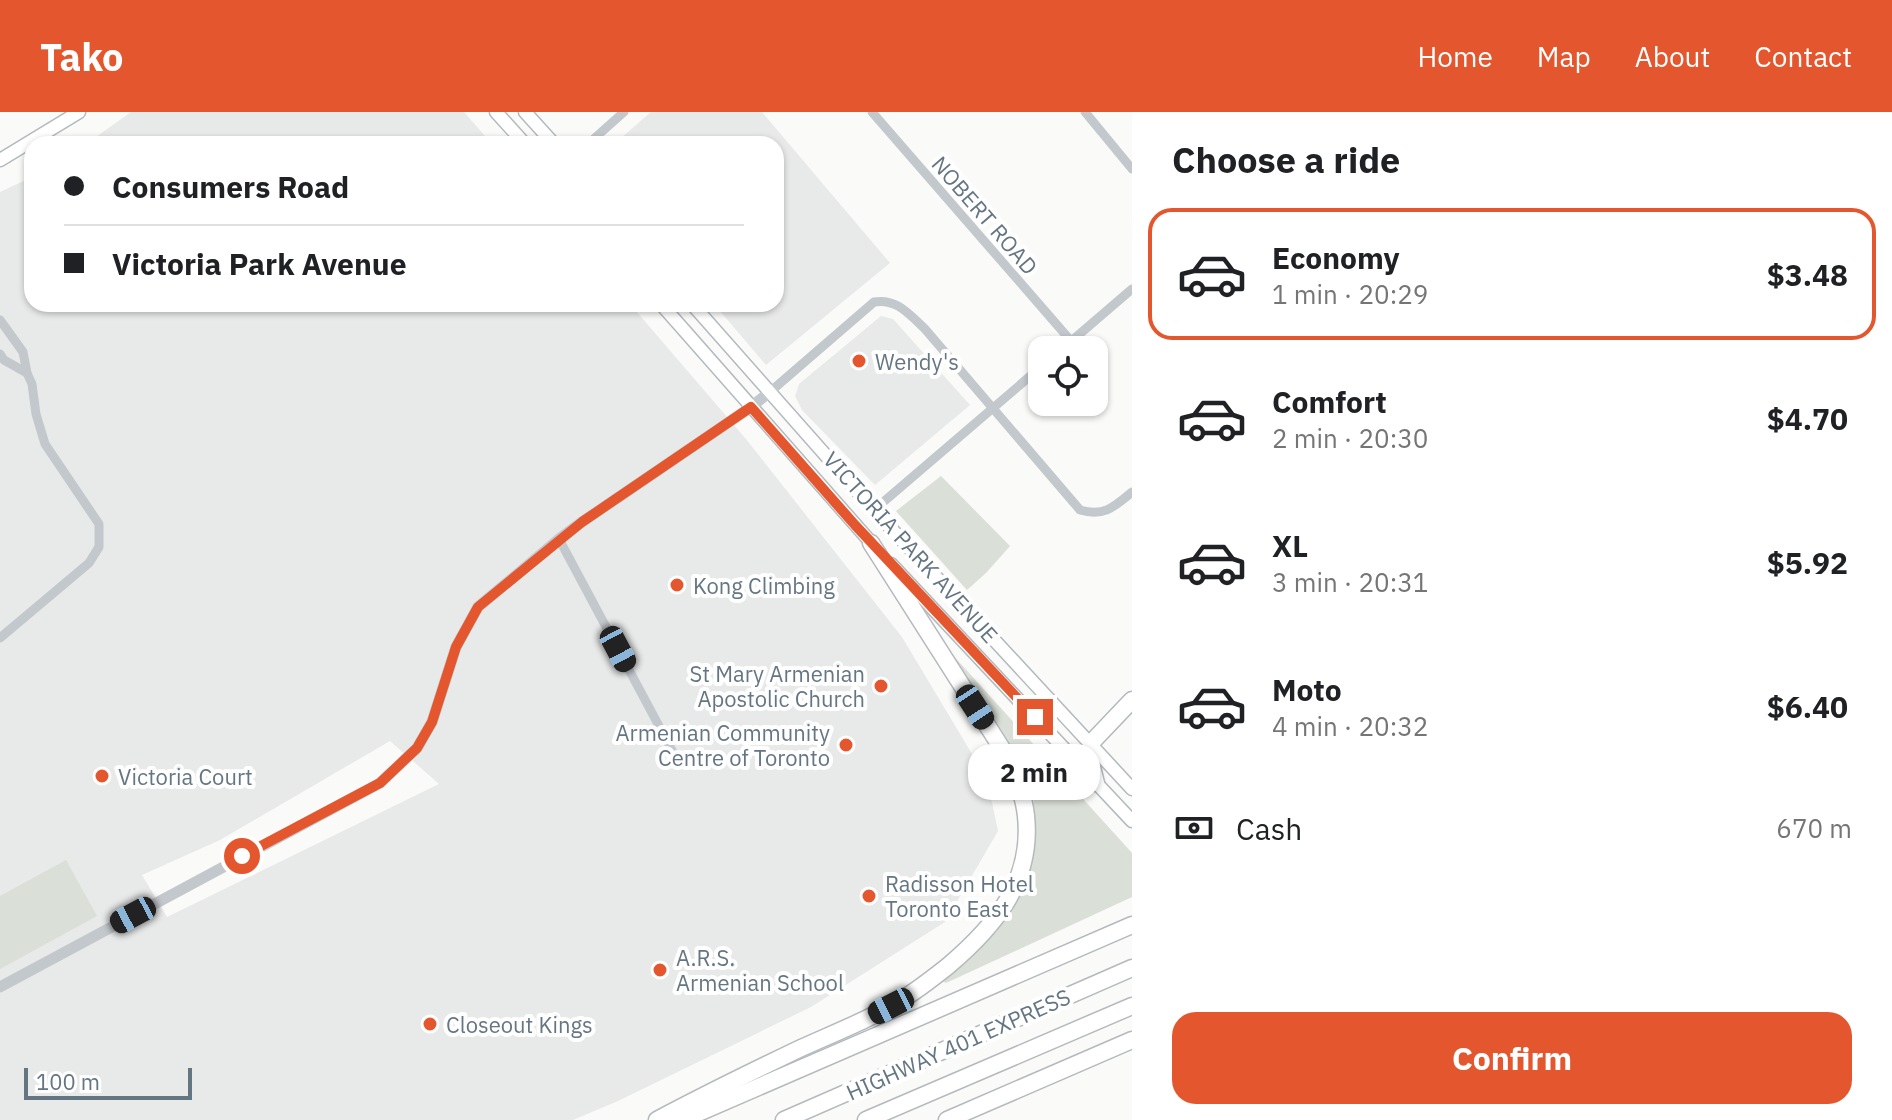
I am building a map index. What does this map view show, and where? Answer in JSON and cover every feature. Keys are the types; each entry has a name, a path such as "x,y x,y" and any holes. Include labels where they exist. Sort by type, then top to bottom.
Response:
{"highway":[{"path":"657,1120 906,997 976,941 1011,896 1020,873 1026,845 1026,816 1020,786 1008,758 871,543"},
{"path":"1096,783 1091,763 1091,743 1132,700"},
{"path":"1048,961 1132,917"},
{"path":"682,1120 1132,925"},
{"name":"HIGHWAY 401 EXPRESS","path":"784,1120 1132,968"},
{"name":"HIGHWAY 401 EXPRESS","path":"866,1120 1132,1006"},
{"path":"947,1120 1132,1040"}],"main road":[{"path":"40,136 79,112"},
{"path":"496,112 518,136"},
{"path":"525,112 547,136"},
{"path":"0,160 24,145"},
{"name":"VICTORIA PARK AVENUE","path":"668,312 871,543 1132,821"},
{"name":"VICTORIA PARK AVENUE","path":"699,312 874,510 1132,789"}],"street":[{"path":"597,136 624,112"},
{"name":"NOBERT ROAD","path":"872,112 1067,336"},
{"path":"1085,112 1132,169"},
{"path":"1077,336 1132,289"},
{"path":"0,987 380,783 417,748 432,722 456,647 478,607 559,539 751,407 874,302 884,300 901,306 925,329 1080,510 1100,513 1132,492"},
{"path":"0,320 23,352 45,444 99,524 99,547 89,563 0,638"},
{"path":"0,354 4,360 27,373"},
{"path":"874,510 1028,378"},
{"path":"559,539 674,754"}],"shaded area":[{"path":"131,112 464,112 485,136 97,136"},
{"path":"651,112 762,112 782,136 623,136"},
{"path":"784,138 890,263 766,365 721,312 784,312"},
{"path":"24,181 24,312 637,312 746,439 902,637 987,779 998,831 945,922 811,1007 573,1120 0,1120 0,192","holes":["390,741 439,784 167,917 142,875 220,840"]},
{"path":"881,316 893,319 970,405 875,485 802,410 795,396 799,384"},
{"path":"941,476 1010,546 967,590 896,511"},
{"path":"950,652 1132,853 1132,897 946,983 939,979 997,931 1029,881 1035,818 1032,777"},
{"path":"66,860 97,916 0,969 0,896"}],"place":[{"name":"Wendy's","path":"859,361"},
{"name":"Kong Climbing","path":"677,585"},
{"name":"St Mary Armenian Apostolic Church","path":"881,686"},
{"name":"Armenian Community Centre of Toronto","path":"846,745"},
{"name":"Victoria Court","path":"102,776"},
{"name":"Radisson Hotel Toronto East","path":"869,896"},
{"name":"A.R.S. Armenian School","path":"660,970"},
{"name":"Closeout Kings","path":"430,1024"}],"route":[{"path":"242,856 380,783 417,748 432,722 456,647 478,607 582,522 751,407 855,525 1035,717"}]}
